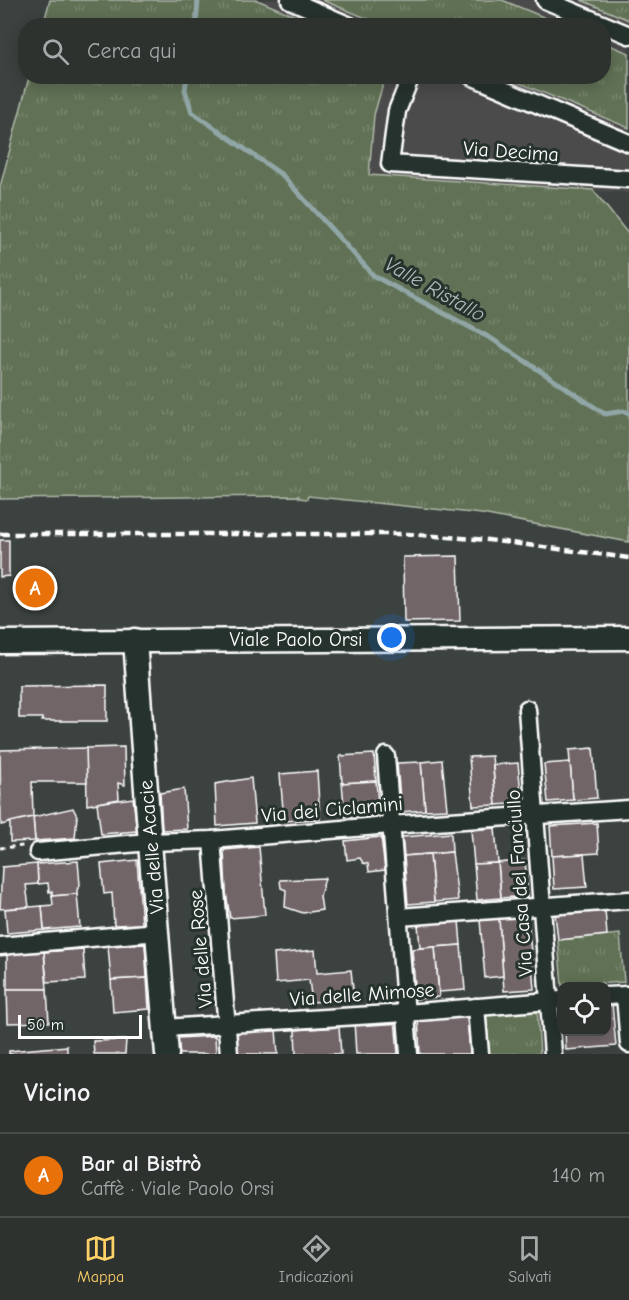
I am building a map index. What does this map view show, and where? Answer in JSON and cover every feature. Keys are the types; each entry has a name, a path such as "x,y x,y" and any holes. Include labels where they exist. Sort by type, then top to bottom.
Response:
{"main road":[{"name":"Viale Paolo Orsi","path":"0,642 629,638"},
{"name":"Via delle Acacie","path":"135,640 166,1054"}],"street":[{"path":"290,0 332,18"},
{"path":"545,0 588,18"},
{"path":"611,28 629,35"},
{"name":"Via Decima","path":"408,84 397,111 390,164 629,179"},
{"path":"490,84 629,143"},
{"name":"Via Casa del Fanciullo","path":"527,709 542,907 555,1001 553,1054"},
{"path":"386,756 409,1054"},
{"name":"Via dei Ciclamini","path":"38,852 149,842 212,840 629,809"},
{"name":"Via delle Rose","path":"212,840 229,1054"},
{"path":"399,917 629,900"},
{"path":"0,946 158,932"},
{"path":"611,996 627,995 629,1044"},
{"name":"Via delle Mimose","path":"164,1028 555,1001"},
{"path":"476,1007 480,1054"}],"shaded area":[{"path":"257,0 629,0 629,193 369,175 374,115 383,84 611,84 611,18 300,18"}],"green space":[{"path":"50,0 257,0 300,18 45,18"},
{"path":"322,0 502,0 546,18 366,18"},
{"path":"581,0 629,0 629,20"},
{"path":"611,46 629,53 629,128 522,84 611,84"},
{"path":"27,84 383,84 374,115 369,175 593,190 629,235 629,542 482,514 308,496 307,499 299,498 299,496 0,499 0,187"},
{"path":"620,934 624,982 562,982 558,940"},
{"path":"537,1008 540,1054 489,1054 486,1011"}],"building":[{"path":"0,540 9,540 9,576 0,577"},
{"path":"458,556 460,621 404,622 403,557"},
{"path":"50,578 51,598 20,598 19,579"},
{"path":"107,685 107,721 42,721 42,718 19,718 19,686"},
{"path":"124,747 125,785 118,783 119,799 87,805 86,748"},
{"path":"86,748 87,782 32,782 33,817 1,825 0,750"},
{"path":"593,748 597,798 573,800 569,750"},
{"path":"374,754 376,781 342,783 340,756"},
{"path":"492,756 496,805 473,806 469,757"},
{"path":"442,760 447,809 425,810 421,762"},
{"path":"421,762 425,810 401,812 397,763"},
{"path":"570,762 573,800 548,802 544,764"},
{"path":"518,763 522,803 496,805 493,765"},
{"path":"317,771 320,819 284,821 280,774"},
{"path":"251,778 255,823 217,826 215,784"},
{"path":"376,781 379,814 345,817 342,783"},
{"path":"184,789 187,829 162,830 160,793"},
{"path":"133,798 137,831 101,834 97,803"},
{"path":"73,808 77,816 75,838 35,841 33,817"},
{"path":"33,817 35,841 10,842 10,822"},
{"path":"597,823 599,853 552,856 550,826"},
{"path":"495,828 498,863 474,864 471,830"},
{"path":"451,833 452,852 404,856 402,837"},
{"path":"381,837 385,870 369,872 368,864 363,863 360,858 347,860 345,841"},
{"path":"259,847 265,915 230,918 224,850"},
{"path":"452,852 458,900 434,902 430,854"},
{"path":"430,854 434,902 408,904 404,856"},
{"path":"584,854 587,887 554,889 552,856"},
{"path":"137,860 142,924 114,925 112,893 104,894 101,864"},
{"path":"525,860 528,896 501,898 498,863"},
{"path":"78,861 80,885 77,894 52,896 48,883 38,884 37,864"},
{"path":"498,863 501,898 477,900 474,864"},
{"path":"37,864 38,884 26,885 29,907 0,909 2,867"},
{"path":"325,878 320,896 322,910 303,913 285,907 286,890 281,888 280,880"},
{"path":"77,894 80,927 44,930 42,906 53,905 52,896"},
{"path":"42,906 44,930 7,933 5,909"},
{"path":"605,910 607,935 558,940 555,914"},
{"path":"528,916 534,989 504,991 499,919"},
{"path":"499,919 503,976 485,978 480,920"},
{"path":"459,920 461,945 420,948 418,924"},
{"path":"145,944 147,978 111,980 108,946"},
{"path":"461,945 465,990 439,992 435,947"},
{"path":"435,947 439,997 416,999 412,949"},
{"path":"83,949 85,980 47,982 44,952"},
{"path":"315,950 317,973 351,970 354,999 312,1002 309,980 276,983 274,954"},
{"path":"44,952 47,989 7,989 7,954"},
{"path":"147,978 149,1009 113,1012 111,980"},
{"path":"7,989 47,989 49,1022 8,1023"},
{"path":"611,1003 616,1046 566,1050 565,1036 611,1036"},
{"path":"467,1015 470,1054 420,1054 418,1018"},
{"path":"395,1019 398,1054 356,1054 354,1021"},
{"path":"339,1027 341,1054 296,1054 295,1030"},
{"path":"276,1030 278,1054 238,1054 237,1032"},
{"path":"215,1036 216,1054 179,1054 178,1038"},
{"path":"126,1040 125,1054 94,1054 93,1041"},
{"path":"67,1046 67,1054 9,1054 9,1051"}],"waterway":[{"name":"Valle Ristallo","path":"197,18 198,0"},
{"name":"Valle Ristallo","path":"186,84 185,90 192,112 282,175 374,276 492,339 605,414 624,411 629,413"}],"railway":[{"path":"0,534 408,534 488,540 629,558"}],"place":[{"name":"Bar al Bistrò","path":"35,588"}]}
